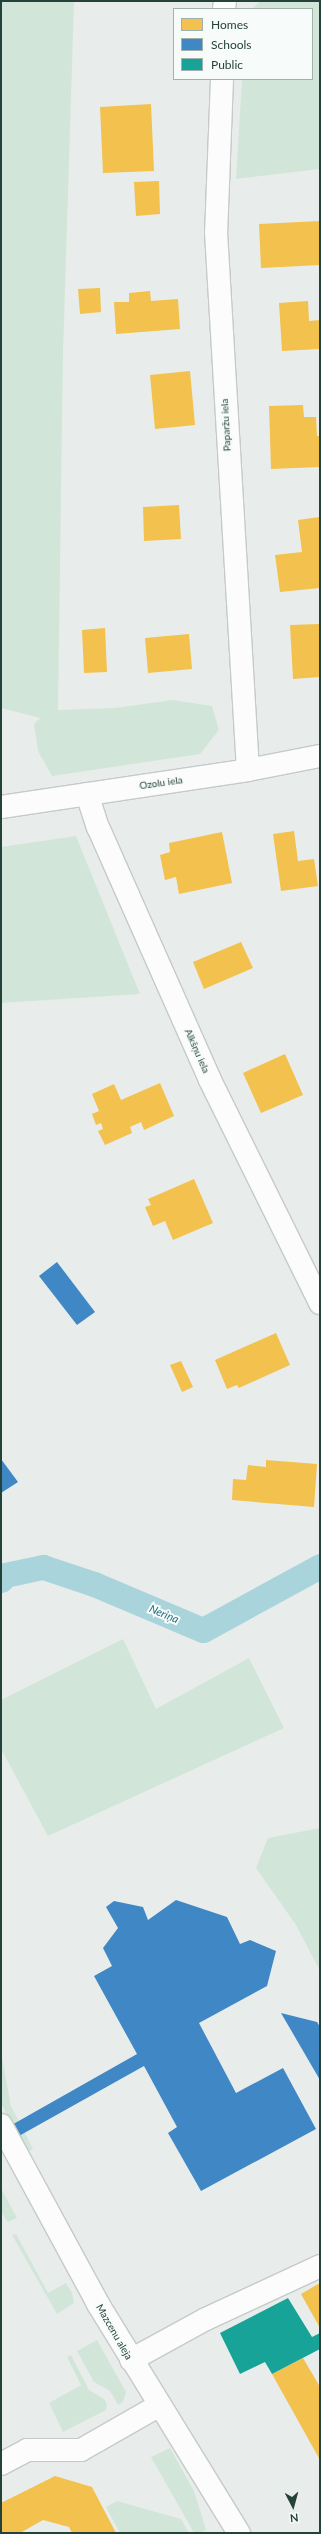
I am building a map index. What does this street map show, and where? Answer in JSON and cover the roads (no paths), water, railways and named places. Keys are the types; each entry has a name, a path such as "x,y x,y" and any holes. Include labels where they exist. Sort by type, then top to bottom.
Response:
{"street":[{"name":"Paparžu iela","path":"222,80 216,232 248,770"},
{"name":"Ozolu iela","path":"1,807 248,770 320,756"},
{"name":"Alkšņu iela","path":"87,794 98,827 210,1080 320,1303"},
{"name":"Mazcenu aleja","path":"1,2125 46,2211 130,2360 160,2405 239,2533"},
{"path":"130,2360 206,2319 320,2266"},
{"path":"1,2464 27,2450 81,2450 160,2405"}],"waterway":[{"name":"Neriņa","path":"1,1580 5,1575 43,1567 94,1584 203,1630 320,1566"}]}
